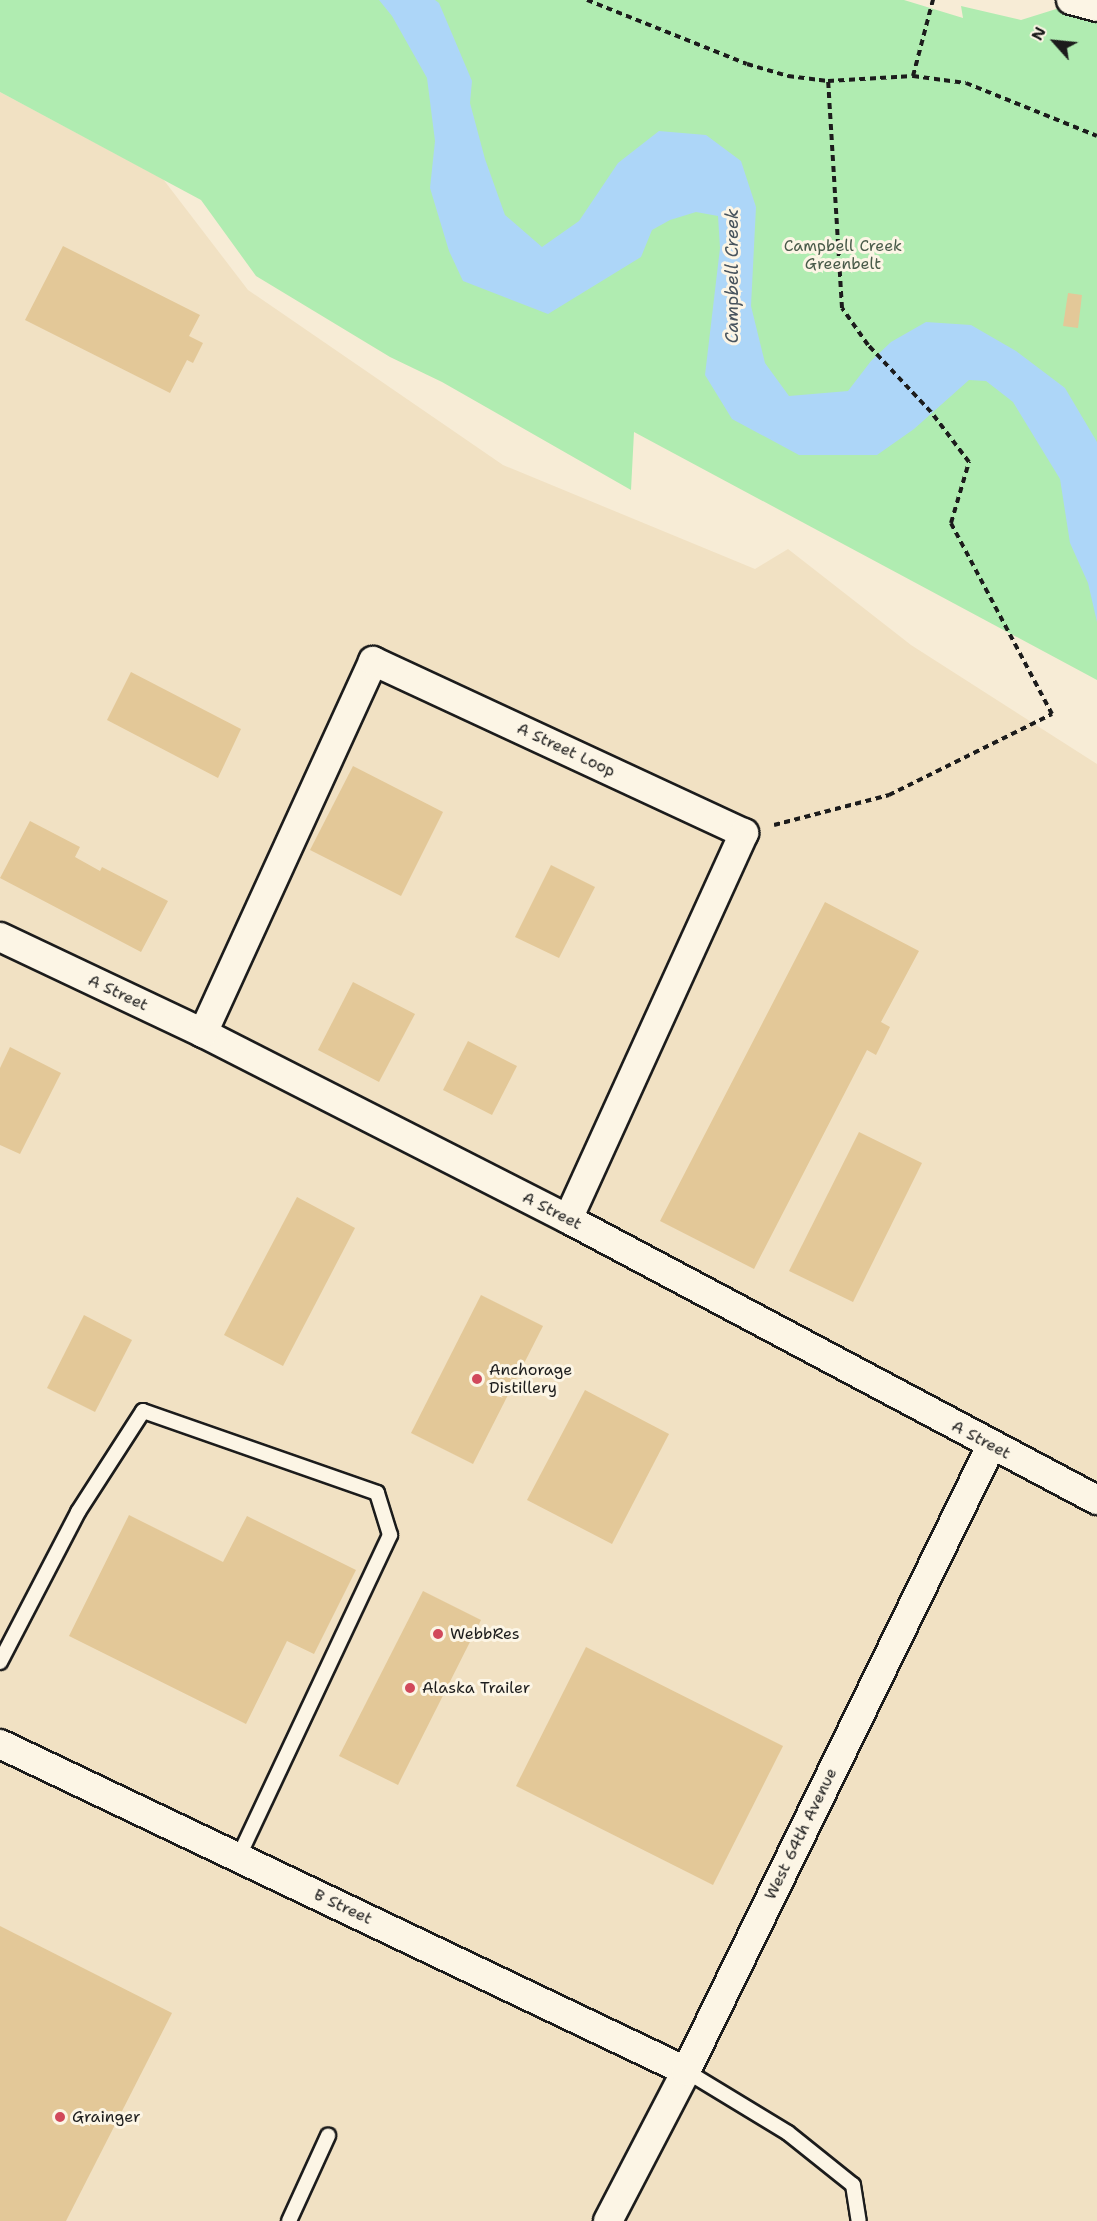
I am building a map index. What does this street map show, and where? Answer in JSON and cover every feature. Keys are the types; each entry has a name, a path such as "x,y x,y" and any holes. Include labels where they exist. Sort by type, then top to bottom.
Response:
{"street":[{"path":"1071,0 1097,7"},
{"name":"A Street Loop","path":"203,1033 373,662 744,833"},
{"path":"568,1219 744,833"},
{"name":"A Street","path":"0,936 203,1033 568,1219 991,1446 1097,1500"},
{"name":"West 64th Avenue","path":"608,2221 686,2071 991,1446"},
{"name":"B Street","path":"0,1744 686,2071"}],"lane":[{"path":"0,1662 78,1512 142,1411 377,1492 390,1535 238,1857"},
{"path":"686,2071 788,2133 852,2184 859,2221"},
{"path":"289,2221 328,2136"}],"path":[{"path":"587,0 747,64 788,76 828,81 913,76 966,83 1097,136"},
{"path":"913,76 933,0"},
{"path":"744,833 889,795 1052,714 951,523 969,462 931,412 868,345 842,308 828,81"}],"shaded area":[{"path":"0,92 163,179 248,290 503,465 755,569 788,549 911,645 1097,764 1097,2221 0,2221"}],"green space":[{"name":"Campbell Creek Greenbelt","path":"0,0 904,0 963,18 961,6 1021,20 1085,0 1097,0 1097,680 634,432 631,490 442,382 390,357 256,276 201,200 0,92"}],"water":[{"name":"Campbell Creek","path":"379,0 435,0 439,3 472,81 470,103 485,159 505,215 542,247 579,221 618,163 659,131 706,135 741,161 756,207 751,306 765,363 789,396 848,391 871,361 891,342 926,322 971,325 1016,351 1065,388 1097,442 1097,622 1088,583 1070,543 1060,479 1013,402 986,381 969,380 914,429 877,455 799,455 732,419 705,375 720,248 718,216 696,212 670,220 652,230 641,257 548,314 463,281 449,251 430,188 435,141 427,78 392,16"}],"building":[{"path":"63,246 200,315 189,336 203,343 193,363 187,360 170,393 25,320"},
{"path":"1068,293 1082,295 1078,328 1063,326"},
{"path":"131,672 241,729 218,778 107,720"},
{"path":"353,766 443,812 401,896 310,850"},
{"path":"30,821 80,847 75,857 100,871 102,867 168,901 141,952 0,878"},
{"path":"551,865 595,887 559,958 515,937"},
{"path":"825,902 919,951 881,1022 890,1027 876,1055 867,1050 754,1269 660,1221"},
{"path":"353,982 415,1014 379,1082 318,1050"},
{"path":"468,1041 517,1066 492,1115 443,1090"},
{"path":"10,1047 61,1073 20,1154 0,1145 0,1068"},
{"path":"859,1132 922,1163 853,1302 789,1271"},
{"path":"297,1197 355,1228 283,1366 224,1335"},
{"name":"Anchorage Distillery","path":"481,1295 543,1326 473,1464 411,1433"},
{"path":"84,1315 132,1340 95,1412 47,1388"},
{"path":"585,1390 669,1434 612,1544 527,1500"},
{"path":"129,1515 223,1562 247,1516 356,1570 314,1654 287,1641 246,1724 69,1636"},
{"name":"Alaska Trailer","path":"423,1591 481,1620 398,1785 339,1756"},
{"path":"586,1647 783,1746 713,1885 516,1786"},
{"name":"Grainger","path":"0,1926 172,2013 66,2221 0,2221"}],"place":[{"name":"Anchorage Distillery","path":"477,1379"},
{"name":"WebbRes","path":"438,1634"},
{"name":"Alaska Trailer","path":"410,1688"},
{"name":"Grainger","path":"60,2117"}]}
